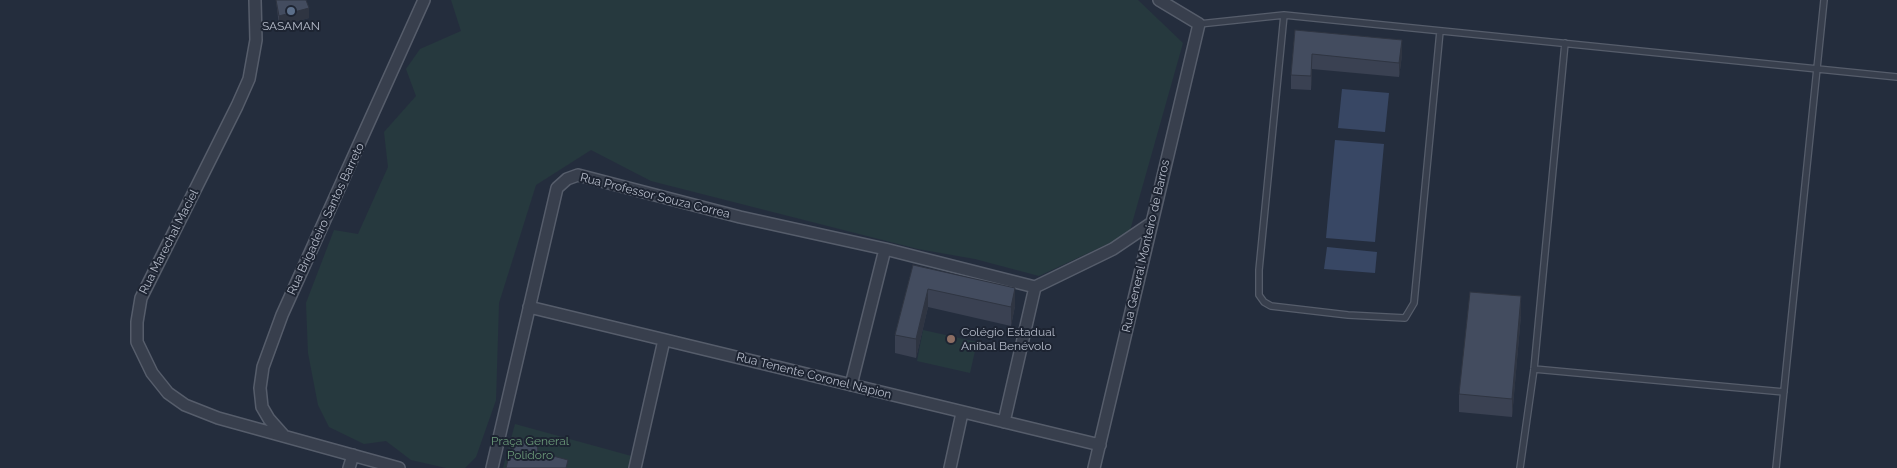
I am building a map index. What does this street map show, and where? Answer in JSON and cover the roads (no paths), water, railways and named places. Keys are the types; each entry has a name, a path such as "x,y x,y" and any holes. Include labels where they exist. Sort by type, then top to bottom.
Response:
{"street":[{"name":"Rua Marechal Maciel","path":"255,0 256,40 248,79 238,106 141,298 137,322 137,342 152,373 168,393 185,405 218,418 399,468"},
{"name":"Rua Brigadeiro Santos Barreto","path":"285,437 269,419 262,407 260,388 263,367 282,315 424,0"},
{"path":"1159,0 1199,24"},
{"name":"Rua General Monteiro de Barros","path":"1094,468 1150,224 1199,24"},
{"name":"Rua Professor Souza Correa","path":"492,468 557,188 567,179 578,175 740,217 1035,287"},
{"path":"1004,422 1035,287 1113,249 1150,224"},
{"path":"851,385 885,250"},
{"name":"Rua Tenente Coronel Napion","path":"529,307 1100,445"},
{"path":"635,468 664,340"},
{"path":"950,468 962,413"},
{"path":"349,468 353,455"}],"lane":[{"path":"1776,468 1824,0"},
{"path":"1284,15 1259,270 1259,295 1264,302 1271,306 1348,315 1404,318 1414,303 1440,31"},
{"path":"1199,24 1284,15 1897,77"},
{"path":"1520,468 1534,369 1565,43"},
{"path":"1534,369 1784,392"}],"water":[{"path":"1342,89 1389,93 1385,132 1338,128"},
{"path":"1335,140 1384,144 1375,242 1326,238"},
{"path":"1327,247 1377,252 1375,273 1324,269"}],"place":[{"name":"SASAMAN","path":"291,11"},
{"name":"Colégio Estadual Aníbal Benévolo","path":"951,339"}],"park label":[{"name":"Praça General Polidoro","path":"530,448"}]}
